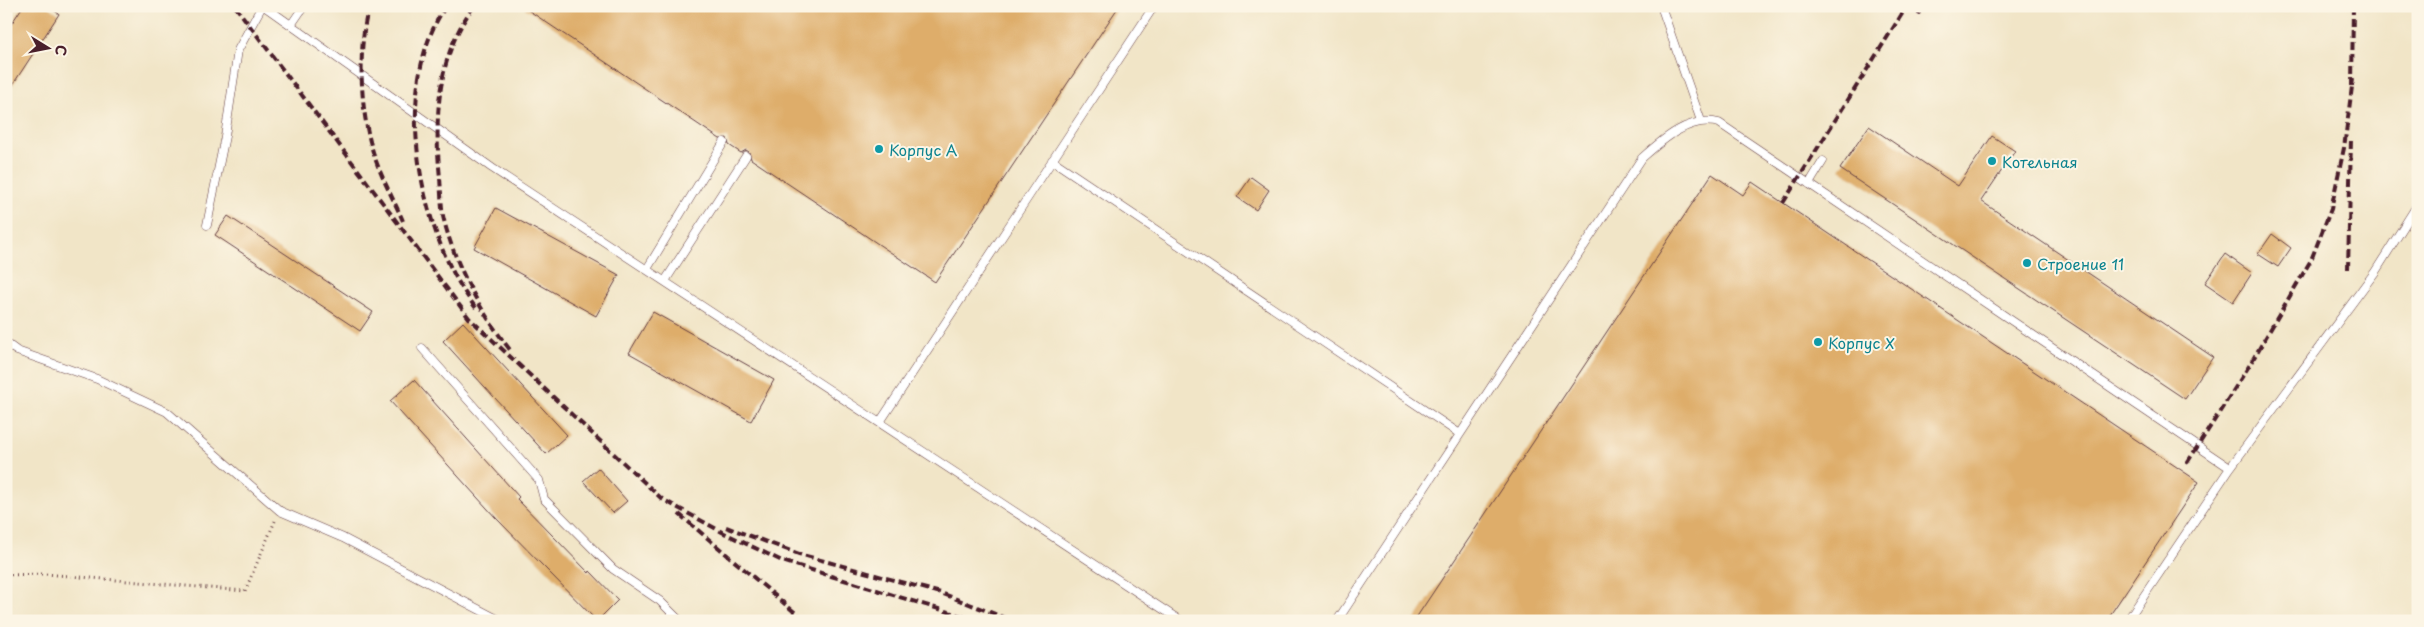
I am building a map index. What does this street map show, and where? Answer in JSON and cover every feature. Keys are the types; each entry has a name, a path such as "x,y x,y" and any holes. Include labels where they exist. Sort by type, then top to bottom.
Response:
{"lane":[{"path":"208,224 225,136 238,50 263,6 492,168 1180,621"},
{"path":"291,25 304,6"},
{"path":"880,422 1154,6"},
{"path":"1661,6 1701,122"},
{"path":"1337,621 1642,158 1661,141 1708,120 1719,123 2230,468"},
{"path":"647,270 724,142"},
{"path":"665,281 746,156"},
{"path":"1052,160 1460,434"},
{"path":"1809,184 1823,161"},
{"path":"2127,621 2230,468 2375,272 2418,204"},
{"path":"6,343 18,351 96,379 167,412 280,511 343,538 500,621"},
{"path":"422,348 539,480 544,499 613,569 660,601 680,621"}],"path":[{"path":"6,575 45,574 245,590 280,511"}],"building":[{"path":"23,6 48,6 59,14 6,95 6,32"},
{"name":"Корпус А","path":"522,6 1119,6 935,282 751,159 749,152 746,150 741,153 729,145 727,138 720,139"},
{"name":"Строение 11","path":"1869,126 1958,186 1992,136 2015,151 1981,201 2213,357 2185,399 1840,169"},
{"name":"Корпус Х","path":"1712,174 1743,195 1752,182 2199,482 2106,621 1414,621"},
{"path":"1251,177 1269,190 1256,210 1237,197"},
{"path":"496,208 619,275 596,316 474,248"},
{"path":"228,216 373,312 360,331 215,235"},
{"path":"2272,234 2291,248 2278,267 2258,254"},
{"path":"2225,254 2252,273 2233,302 2205,283"},
{"path":"653,312 774,380 751,421 629,353"},
{"path":"463,322 567,435 546,454 443,341"},
{"path":"414,380 519,497 517,499 618,600 597,621 496,518 390,401"},
{"path":"598,468 627,501 613,513 583,481"}],"railway":[{"path":"235,6 469,318 662,499 722,532 782,561 978,621"},
{"path":"369,6 365,23 362,62 363,103 366,123 378,166 403,221"},
{"path":"446,6 429,39 419,77 416,118 419,160 427,202 439,242 456,278 476,308"},
{"path":"474,6 452,45 445,66 441,88 438,110 438,155 442,211 461,270 489,321 511,351"},
{"path":"1783,203 1907,6"},
{"path":"1918,14 1923,6"},
{"path":"2352,86 2353,6"},
{"path":"2187,463 2249,366 2311,260 2331,209 2344,148 2353,79"},
{"path":"2348,269 2351,139"},
{"path":"679,514 805,621"},
{"path":"726,527 799,554 941,593 1013,621"}],"place":[{"name":"Корпус А","path":"879,149"},
{"name":"Котельная","path":"1992,161"},
{"name":"Строение 11","path":"2027,263"},
{"name":"Корпус Х","path":"1818,342"}]}
